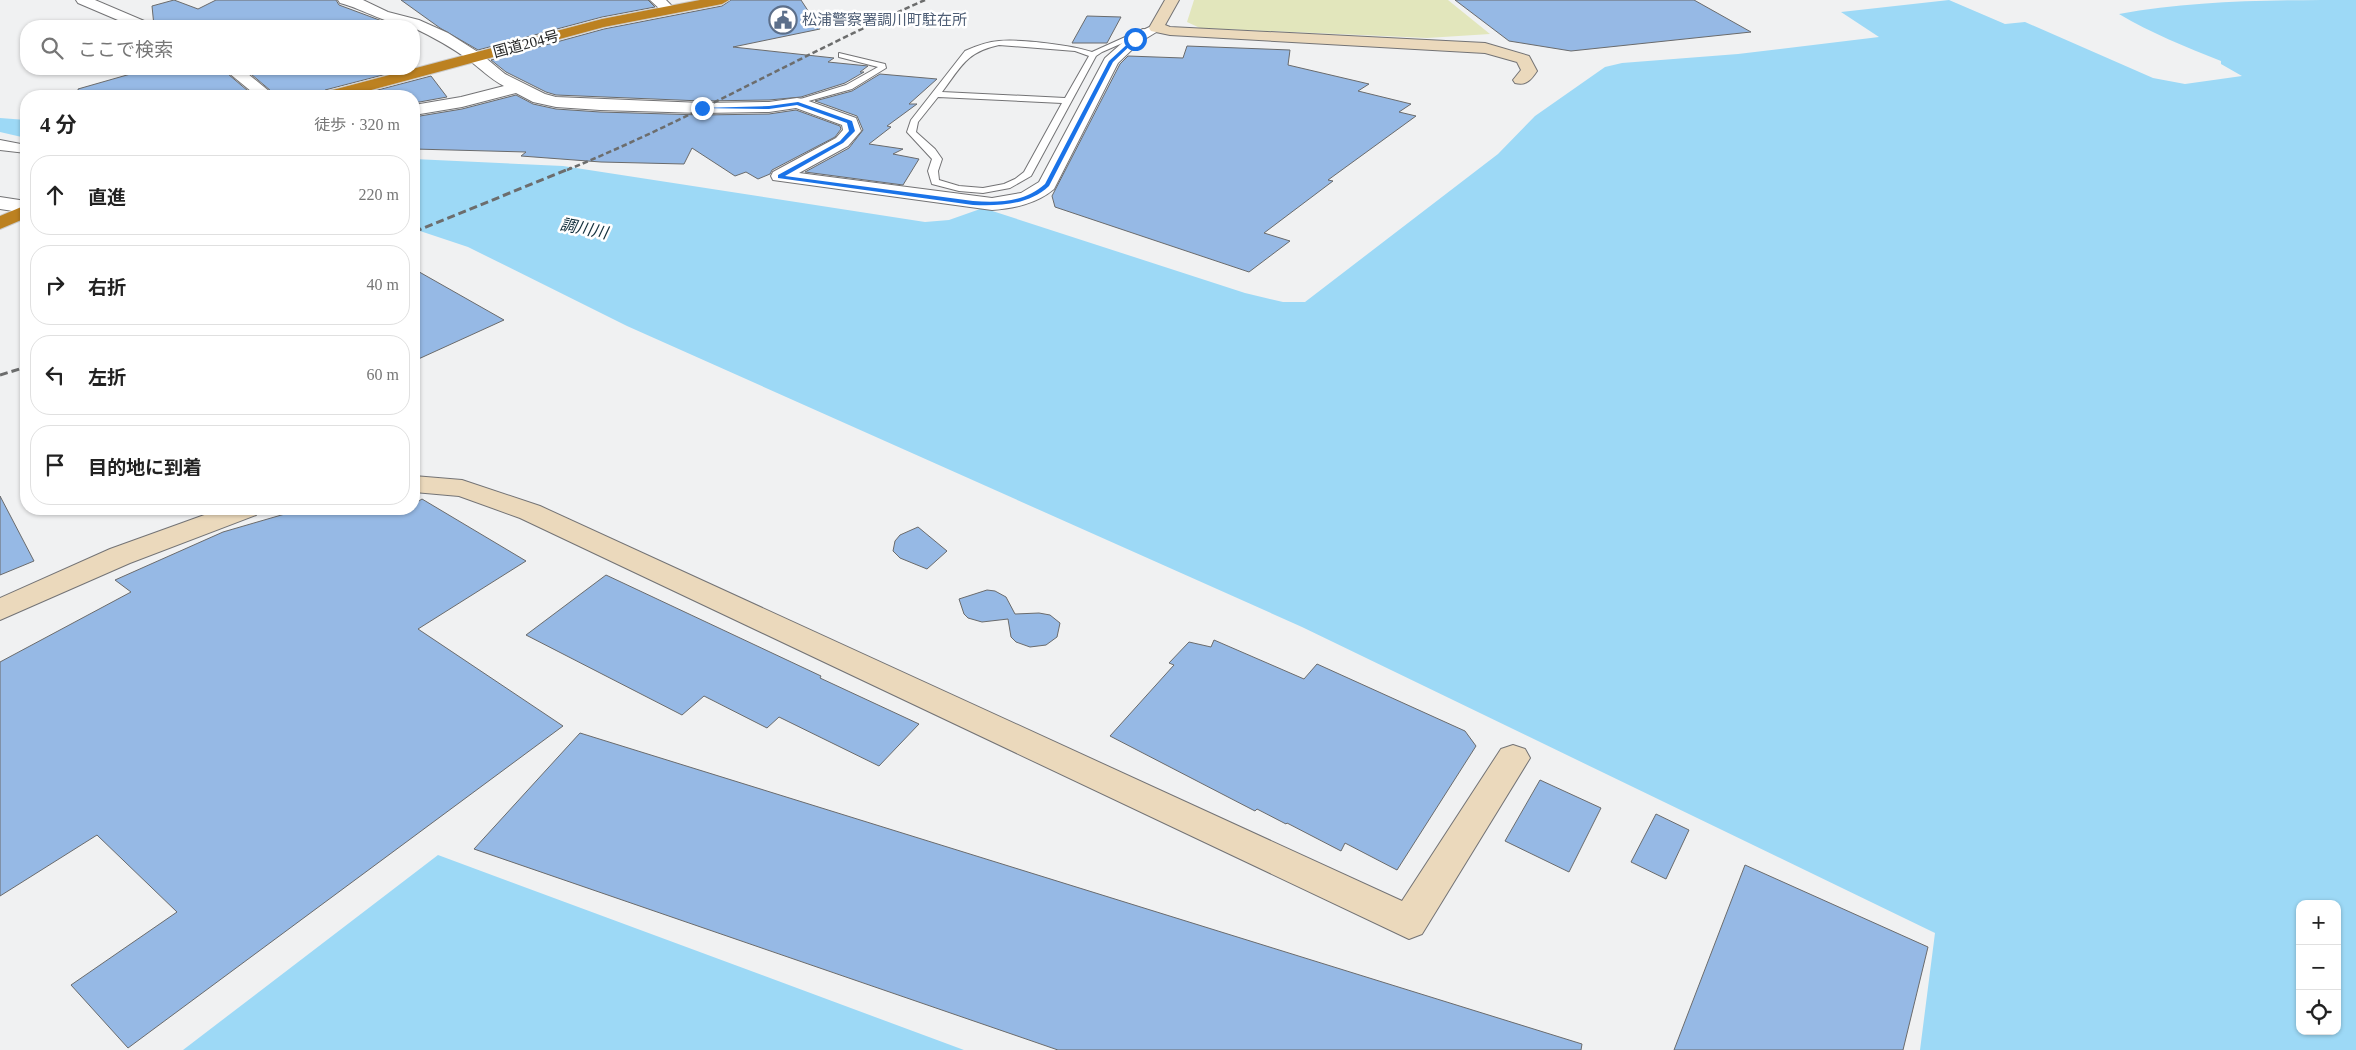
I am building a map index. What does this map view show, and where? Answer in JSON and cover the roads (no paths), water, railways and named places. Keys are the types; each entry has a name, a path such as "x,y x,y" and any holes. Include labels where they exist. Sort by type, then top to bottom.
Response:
{"highway":[{"name":"国道204号","path":"420,72 663,5 722,0"},
{"name":"国道204号","path":"353,90 409,75"},
{"path":"0,223 20,215"}],"street":[{"path":"83,0 130,20"},
{"path":"345,0 354,1 399,20"},
{"path":"420,26 443,36 475,57 499,77 539,98 556,102 600,105 741,108 798,103 850,122 852,131 842,142 780,176 992,204 1016,201 1037,195 1047,185 1111,61 1135,39 1156,28 1172,0"},
{"path":"1156,28 1180,32 1485,48 1524,59 1529,71 1521,80"},
{"path":"240,75 259,90"},
{"path":"420,109 462,102 518,87"},
{"path":"0,145 20,149"},
{"path":"0,203 20,206"},
{"path":"420,484 462,488 530,512 1409,922 1513,758"},
{"path":"0,610 120,556 230,515"}],"lane":[{"path":"1093,56 1076,49 1046,45 999,43 979,46 968,53 952,72 938,94 914,122 911,132 918,141 932,150 937,159 933,171 935,182 952,188 976,191 1018,183 1028,174 1066,101 1093,56 1099,50 1156,28"},
{"path":"798,103 849,88 882,68 882,66 842,55"},
{"path":"938,94 1066,101"}],"water":[{"name":"調川川","path":"1949,0 2005,24 2025,22 2153,78 2185,84 2242,76 2221,64 2221,61 2156,34 2119,14 2206,3 2356,0 2356,1050 1920,1050 1935,933 1302,627 627,326 468,247 420,231 420,159 563,166 925,222 949,220 983,208 1245,293 1283,302 1305,302 1498,154 1535,116 1605,67 1622,63 1738,54 1879,37 1841,12"},
{"path":"0,118 20,120 20,137 0,132"},
{"path":"438,855 964,1050 183,1050"}],"railway":[{"path":"567,170 658,130 880,20 925,0"},
{"path":"420,230 571,168"},
{"path":"0,375 20,369"}],"place":[{"name":"松浦警察署調川町駐在所","path":"783,20"}]}
